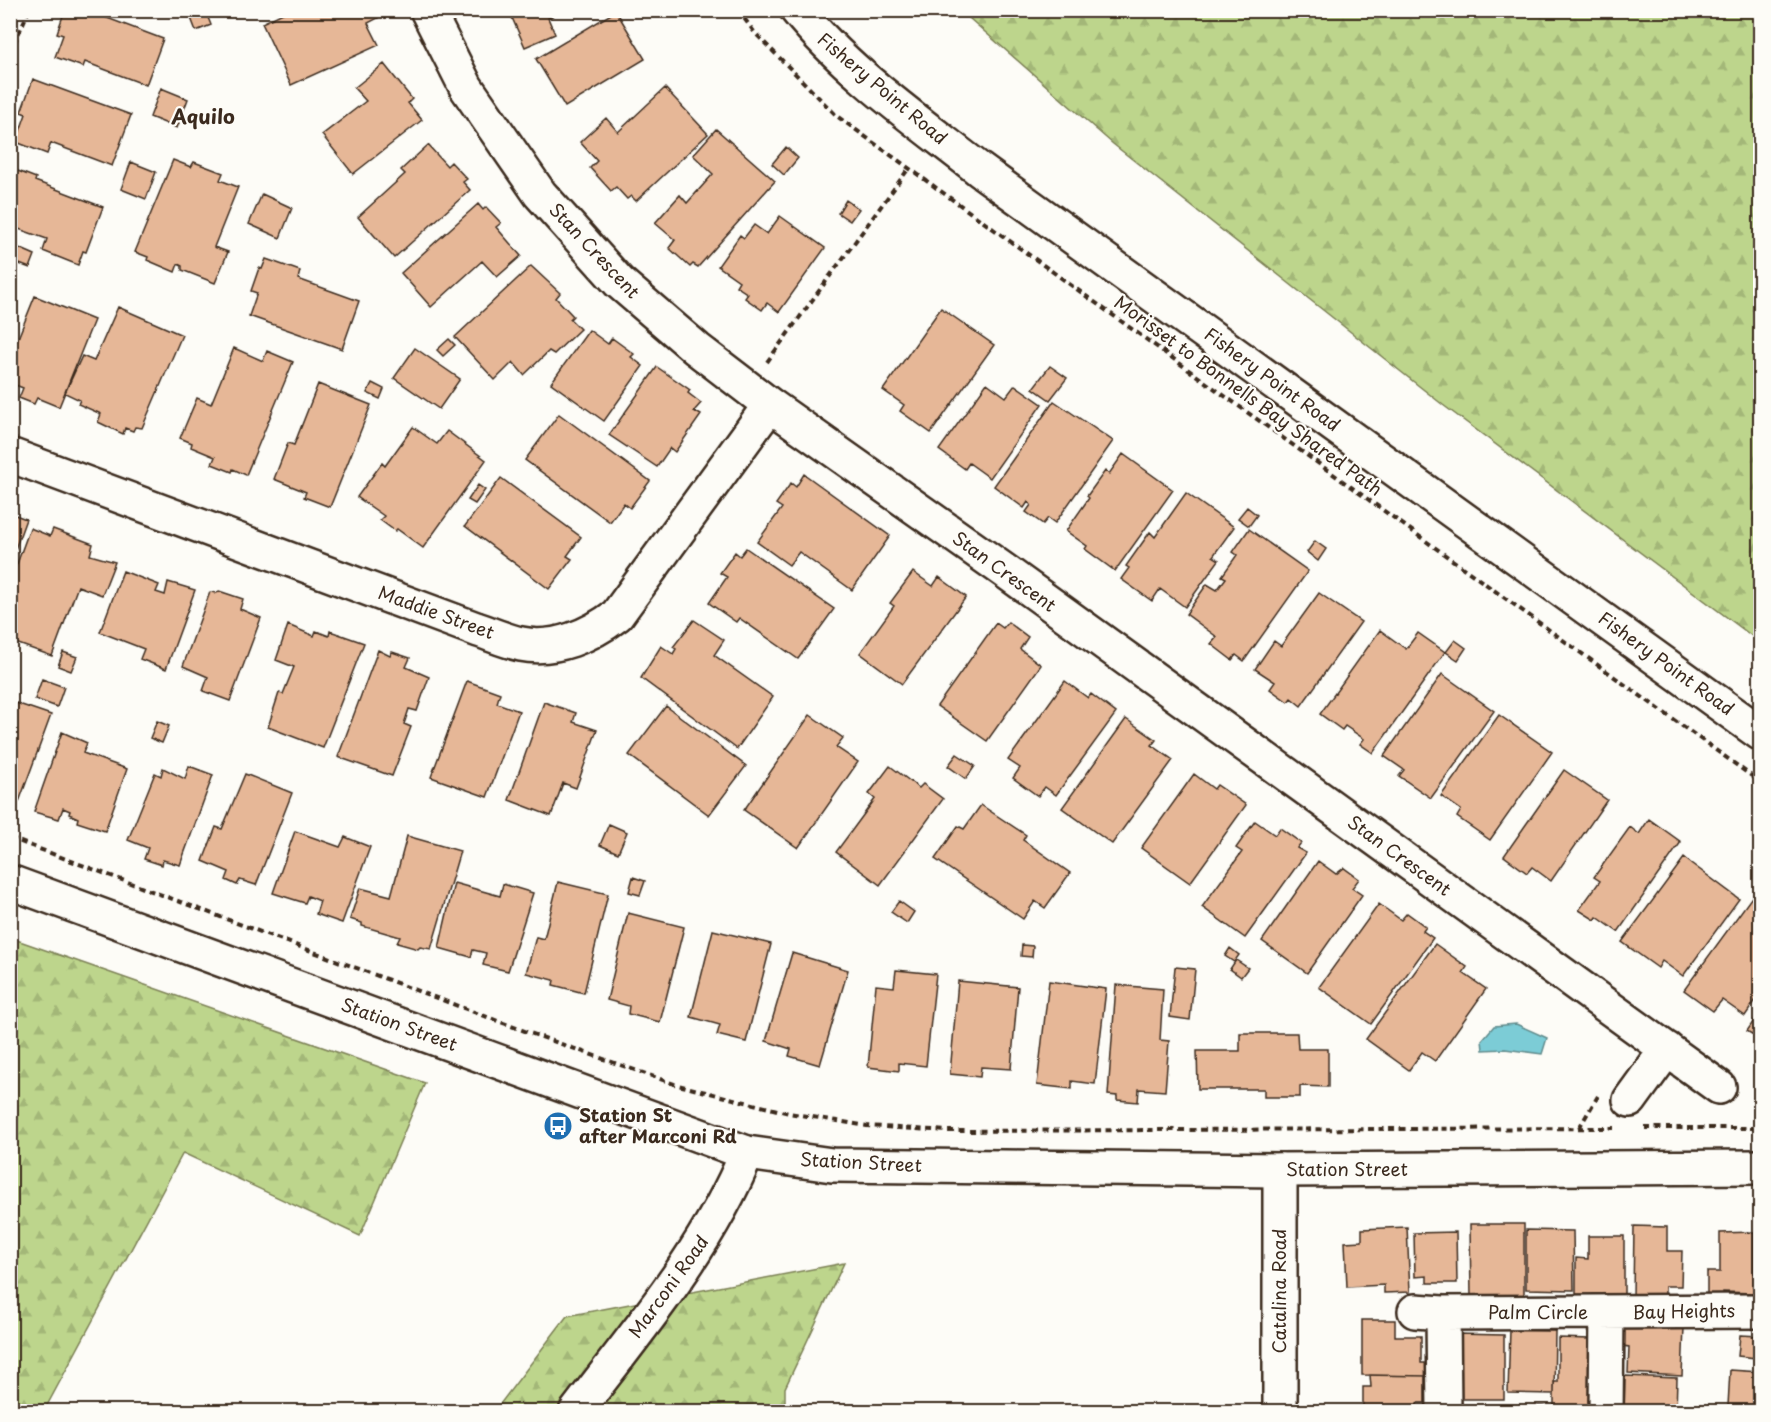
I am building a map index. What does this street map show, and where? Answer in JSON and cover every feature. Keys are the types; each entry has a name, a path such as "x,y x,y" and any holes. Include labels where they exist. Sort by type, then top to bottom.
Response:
{"street":[{"name":"Stan Crescent","path":"427,10 466,87 540,194 619,282 697,349 770,405 847,458 1719,1087"},
{"name":"Fishery Point Road","path":"797,10 819,38 895,104 981,170 1761,733"},
{"name":"Maddie Street","path":"10,455 476,629 522,644 547,645 597,630 617,615 770,405"},
{"name":"Station Street","path":"10,882 747,1153 832,1165 1280,1170 1761,1167"},
{"path":"1623,1112 1667,1049"},
{"name":"Marconi Road","path":"576,1412 698,1247 727,1198 747,1153"},
{"name":"Catalina Road","path":"1280,1170 1280,1412"},
{"name":"Bay Heights","path":"1607,1312 1761,1311"},
{"name":"Palm Circle","path":"1444,1412 1429,1312 1607,1312 1606,1412"}],"path":[{"path":"10,53 29,10"},
{"name":"Morisset to Bonnells Bay Shared Path","path":"738,10 755,33 838,117 1761,782"},
{"path":"767,362 909,168"},
{"path":"758,356 776,369"},
{"path":"10,838 674,1084 789,1113 867,1126 948,1131 1579,1128 1623,1112 1761,1128"},
{"path":"1579,1128 1623,1112"}],"green space":[{"path":"961,11 1760,11 1760,642 1443,405 1113,144"},
{"path":"11,938 425,1083 360,1236 183,1153 44,1411 11,1411"},
{"path":"844,1263 785,1388 785,1411 494,1412 567,1316"}],"water":[{"path":"1516,1024 1547,1038 1542,1054 1505,1049 1483,1050 1482,1040 1494,1026"}],"building":[{"path":"65,10 86,10 163,39 146,85 85,62 83,67 55,57 63,35 57,33"},
{"path":"188,10 205,10 211,25 196,31"},
{"path":"289,10 374,10 378,18 368,23 379,45 291,85 262,23"},
{"path":"502,10 564,10 548,18 555,34 525,47 509,11 503,13"},
{"path":"616,11 645,59 565,107 536,59"},
{"path":"384,64 412,99 408,103 422,120 353,174 322,135 366,101 354,88"},
{"path":"33,79 131,115 112,166 51,143 47,154 16,142 26,114 21,112"},
{"path":"161,88 188,99 177,128 150,117"},
{"path":"665,88 708,134 636,201 631,196 627,199 616,187 611,191 590,168 597,161 580,142 606,118 618,132"},
{"path":"716,129 775,181 698,267 693,264 690,267 669,248 675,240 655,223 680,195 687,203 713,174 693,155"},
{"path":"428,145 447,166 451,162 467,179 463,182 470,190 394,258 358,217 405,174 401,170"},
{"path":"786,147 798,158 784,175 772,164"},
{"path":"173,160 191,167 194,162 223,173 220,180 238,187 214,247 228,252 215,283 182,270 182,266 178,264 175,272 135,252"},
{"path":"131,162 156,172 146,199 121,189"},
{"path":"10,168 36,178 35,181 103,207 86,252 83,251 78,265 43,251 47,239 10,226"},
{"path":"262,194 292,208 280,238 249,224"},
{"path":"846,200 859,209 850,221 838,213"},
{"path":"478,204 483,210 486,207 501,223 496,227 521,256 497,277 482,261 431,307 401,273"},
{"path":"780,216 825,248 779,312 767,303 762,310 745,298 748,294 736,286 739,281 718,266 740,235 744,238 754,225 767,234"},
{"path":"19,248 35,255 30,268 14,262"},
{"path":"266,259 300,271 298,279 359,301 342,349 249,316 257,293 251,291 259,268 262,269"},
{"path":"531,266 560,293 556,298 573,316 570,319 580,329 554,354 549,351 524,375 513,362 495,380 455,337"},
{"path":"35,296 94,320 59,407 37,398 34,404 19,398 23,388 10,383 10,358"},
{"path":"118,307 182,335 142,428 135,427 133,431 125,428 123,434 98,422 101,414 78,404 80,400 65,393 82,356 94,361"},
{"path":"941,308 994,345 931,433 900,411 904,405 883,390"},
{"path":"589,330 608,344 612,338 634,354 631,357 643,366 604,421 551,383"},
{"path":"449,339 455,345 443,356 437,350"},
{"path":"234,348 263,361 267,351 293,362 246,475 212,464 215,457 191,447 192,443 180,438 197,398 211,404"},
{"path":"415,348 460,379 439,409 394,378"},
{"path":"1050,366 1067,378 1050,400 1033,388"},
{"path":"657,367 690,390 688,393 701,403 694,411 701,415 675,452 670,448 657,467 609,435"},
{"path":"372,383 384,389 380,399 367,393"},
{"path":"987,383 1006,397 1015,385 1042,404 990,478 969,463 965,469 939,450"},
{"path":"318,384 371,405 330,507 304,497 306,492 274,479 288,443 294,445"},
{"path":"1054,401 1113,441 1055,523 1048,518 1043,524 1026,512 1031,505 1028,502 1024,508 994,486"},
{"path":"559,414 650,481 630,508 624,503 610,522 525,460"},
{"path":"413,427 437,444 447,431 486,460 423,548 380,520 384,516 357,497 382,463 385,466"},
{"path":"1123,454 1173,490 1115,571 1085,549 1087,546 1066,531 1105,471 1109,474"},
{"path":"804,474 890,536 852,590 799,552 789,565 757,542 782,508 776,504 791,483 796,487"},
{"path":"501,478 581,537 567,556 572,559 549,589 465,526"},
{"path":"478,485 485,490 475,504 468,500"},
{"path":"1186,493 1234,527 1213,556 1219,560 1185,607 1160,589 1152,601 1121,579 1129,568 1126,566 1150,532 1155,537"},
{"path":"1247,507 1257,515 1249,526 1238,518"},
{"path":"10,513 26,519 10,563"},
{"path":"30,528 50,536 53,529 93,544 90,555 115,562 102,595 78,586 52,656 10,641 10,583"},
{"path":"1249,529 1308,571 1244,661 1236,655 1232,660 1211,644 1217,637 1186,614 1207,584 1217,590 1226,578 1222,576 1237,555 1233,552"},
{"path":"1315,541 1326,549 1318,561 1307,552"},
{"path":"746,548 834,609 798,659 739,618 736,622 709,603 727,577 720,573 735,552 740,556"},
{"path":"123,571 159,585 156,592 165,595 168,582 195,590 166,669 140,659 144,649 100,632"},
{"path":"913,572 933,586 939,577 966,597 902,684 860,653 894,606 890,603"},
{"path":"219,591 243,599 240,609 261,618 230,701 203,691 208,677 183,666 210,592"},
{"path":"1319,593 1361,622 1301,706 1291,698 1288,702 1270,689 1275,682 1255,669 1274,641 1281,646"},
{"path":"694,620 724,640 714,655 773,697 737,749 641,678 661,646 673,654 676,649 673,647"},
{"path":"1008,622 1028,637 1020,649 1041,665 987,741 937,706 996,623 1003,628"},
{"path":"288,625 314,636 316,631 329,636 330,631 364,643 323,748 268,727 279,693 283,694 294,667 276,660"},
{"path":"1380,630 1406,649 1418,633 1445,652 1373,753 1360,744 1364,739 1345,726 1342,730 1320,714"},
{"path":"1455,640 1466,648 1458,660 1446,652"},
{"path":"378,650 390,656 392,652 410,658 406,667 429,677 417,711 409,709 404,724 411,727 392,776 338,757"},
{"path":"63,652 77,657 71,671 58,666"},
{"path":"1442,674 1494,711 1431,798 1399,776 1404,770 1384,756"},
{"path":"42,679 64,687 57,707 35,699"},
{"path":"467,681 500,693 497,703 519,711 487,797 431,777"},
{"path":"1065,681 1088,698 1091,694 1116,713 1056,795 1045,787 1038,796 1013,778 1020,768 1008,760"},
{"path":"10,701 51,715 19,802 10,800"},
{"path":"544,702 576,713 573,722 597,730 576,788 563,783 551,816 509,800"},
{"path":"666,706 746,766 709,815 629,755"},
{"path":"810,715 843,738 836,747 858,762 798,848 744,810"},
{"path":"1499,715 1552,752 1490,840 1457,817 1461,810 1441,796"},
{"path":"1126,719 1156,740 1152,745 1173,760 1112,844 1062,808"},
{"path":"157,721 169,726 162,743 150,738"},
{"path":"62,732 87,743 83,753 127,769 105,831 77,822 78,818 63,808 59,819 34,812"},
{"path":"957,754 975,766 966,779 948,766"},
{"path":"189,766 213,775 180,865 163,860 162,865 144,859 148,848 128,840 155,773 161,776 163,768 185,779"},
{"path":"890,766 919,788 923,784 943,799 880,885 836,852 875,799 869,794"},
{"path":"1564,770 1607,800 1551,881 1532,867 1527,873 1504,856"},
{"path":"245,774 292,793 256,885 240,880 237,885 226,880 229,872 203,861 216,827 222,829"},
{"path":"1194,774 1214,789 1217,785 1246,805 1190,883 1141,848"},
{"path":"981,805 1026,835 1023,840 1070,873 1045,908 1035,901 1023,919 935,859 958,826 964,829"},
{"path":"1649,819 1681,842 1618,932 1597,917 1595,920 1579,910 1600,881 1594,877 1630,827 1639,834"},
{"path":"1255,821 1275,835 1280,828 1301,843 1297,848 1306,853 1245,938 1202,907 1242,852 1236,848"},
{"path":"609,824 627,832 618,853 600,845"},
{"path":"295,831 340,847 345,837 370,847 342,923 316,914 320,901 308,896 305,903 273,893"},
{"path":"407,836 460,851 431,949 420,947 418,949 397,943 400,937 362,926 362,923 350,919 360,888 391,896"},
{"path":"1684,858 1739,899 1683,976 1662,961 1658,968 1622,942"},
{"path":"1318,861 1336,874 1344,868 1359,879 1352,888 1362,895 1307,973 1262,941"},
{"path":"633,877 645,881 640,895 629,892"},
{"path":"558,882 608,894 584,993 553,985 554,980 526,973 536,937 544,939"},
{"path":"454,883 500,896 503,884 533,893 508,971 483,965 486,953 473,950 471,957 439,948"},
{"path":"1754,894 1760,899 1760,994 1745,1016 1722,1000 1713,1011 1684,990"},
{"path":"899,901 914,912 907,923 891,912"},
{"path":"1379,904 1401,920 1407,913 1426,927 1423,931 1433,938 1371,1024 1319,987"},
{"path":"628,913 684,927 660,1022 628,1014 629,1006 607,1000"},
{"path":"713,930 771,944 746,1042 717,1035 720,1025 691,1017"},
{"path":"1435,944 1467,967 1463,973 1486,989 1435,1061 1422,1052 1409,1070 1366,1039"},
{"path":"1022,945 1033,946 1032,957 1021,956"},
{"path":"1230,948 1239,955 1234,962 1225,956"},
{"path":"792,953 848,970 820,1065 789,1056 791,1049 766,1041"},
{"path":"1236,960 1248,968 1241,977 1230,969"},
{"path":"1175,967 1195,969 1190,1020 1170,1017"},
{"path":"896,970 936,974 926,1066 899,1063 899,1071 868,1067 876,985 894,987"},
{"path":"958,981 1018,987 1011,1069 981,1067 980,1077 950,1074"},
{"path":"1049,981 1106,989 1095,1084 1072,1081 1072,1089 1037,1085"},
{"path":"1116,985 1163,989 1160,1040 1169,1041 1165,1091 1139,1089 1138,1102 1117,1100 1117,1096 1108,1095"},
{"path":"1760,1012 1760,1048 1754,1043 1758,1038 1747,1031"},
{"path":"1240,1033 1297,1033 1298,1049 1328,1049 1328,1087 1300,1086 1300,1097 1264,1097 1264,1089 1198,1089 1197,1051 1240,1051"},
{"path":"1470,1224 1524,1224 1524,1297 1471,1297"},
{"path":"1634,1226 1667,1227 1667,1251 1682,1251 1681,1286 1665,1286 1665,1299 1633,1298"},
{"path":"1407,1227 1410,1292 1384,1293 1384,1285 1347,1287 1345,1242 1362,1241 1362,1229"},
{"path":"1526,1230 1573,1231 1574,1290 1526,1289"},
{"path":"1456,1232 1457,1283 1427,1283 1427,1276 1415,1277 1414,1233"},
{"path":"1754,1232 1754,1293 1723,1292 1723,1297 1707,1296 1707,1272 1720,1272 1720,1233"},
{"path":"1588,1236 1624,1236 1624,1298 1576,1297 1576,1258 1588,1259"},
{"path":"1362,1320 1395,1320 1395,1336 1421,1336 1421,1363 1429,1363 1429,1376 1362,1375"},
{"path":"1624,1324 1684,1327 1682,1376 1628,1373 1629,1347 1623,1346"},
{"path":"1510,1330 1555,1331 1554,1394 1508,1393"},
{"path":"1455,1334 1504,1335 1504,1399 1455,1399"},
{"path":"1740,1335 1760,1336 1760,1368 1755,1367 1756,1358 1738,1356"},
{"path":"1558,1338 1590,1339 1590,1406 1554,1406 1554,1382 1558,1382"},
{"path":"1730,1370 1760,1372 1760,1412 1740,1412 1740,1407 1728,1406"},
{"path":"1370,1375 1425,1376 1425,1403 1417,1403 1417,1412 1363,1412 1363,1387 1371,1387"},
{"path":"1625,1376 1677,1378 1676,1412 1624,1412"},
{"path":"1532,1406 1593,1408 1593,1412 1532,1412"}],"place":[{"name":"Station St after Marconi Rd","path":"558,1126"}],"district":[{"name":"Aquilo","path":"203,117"}]}
